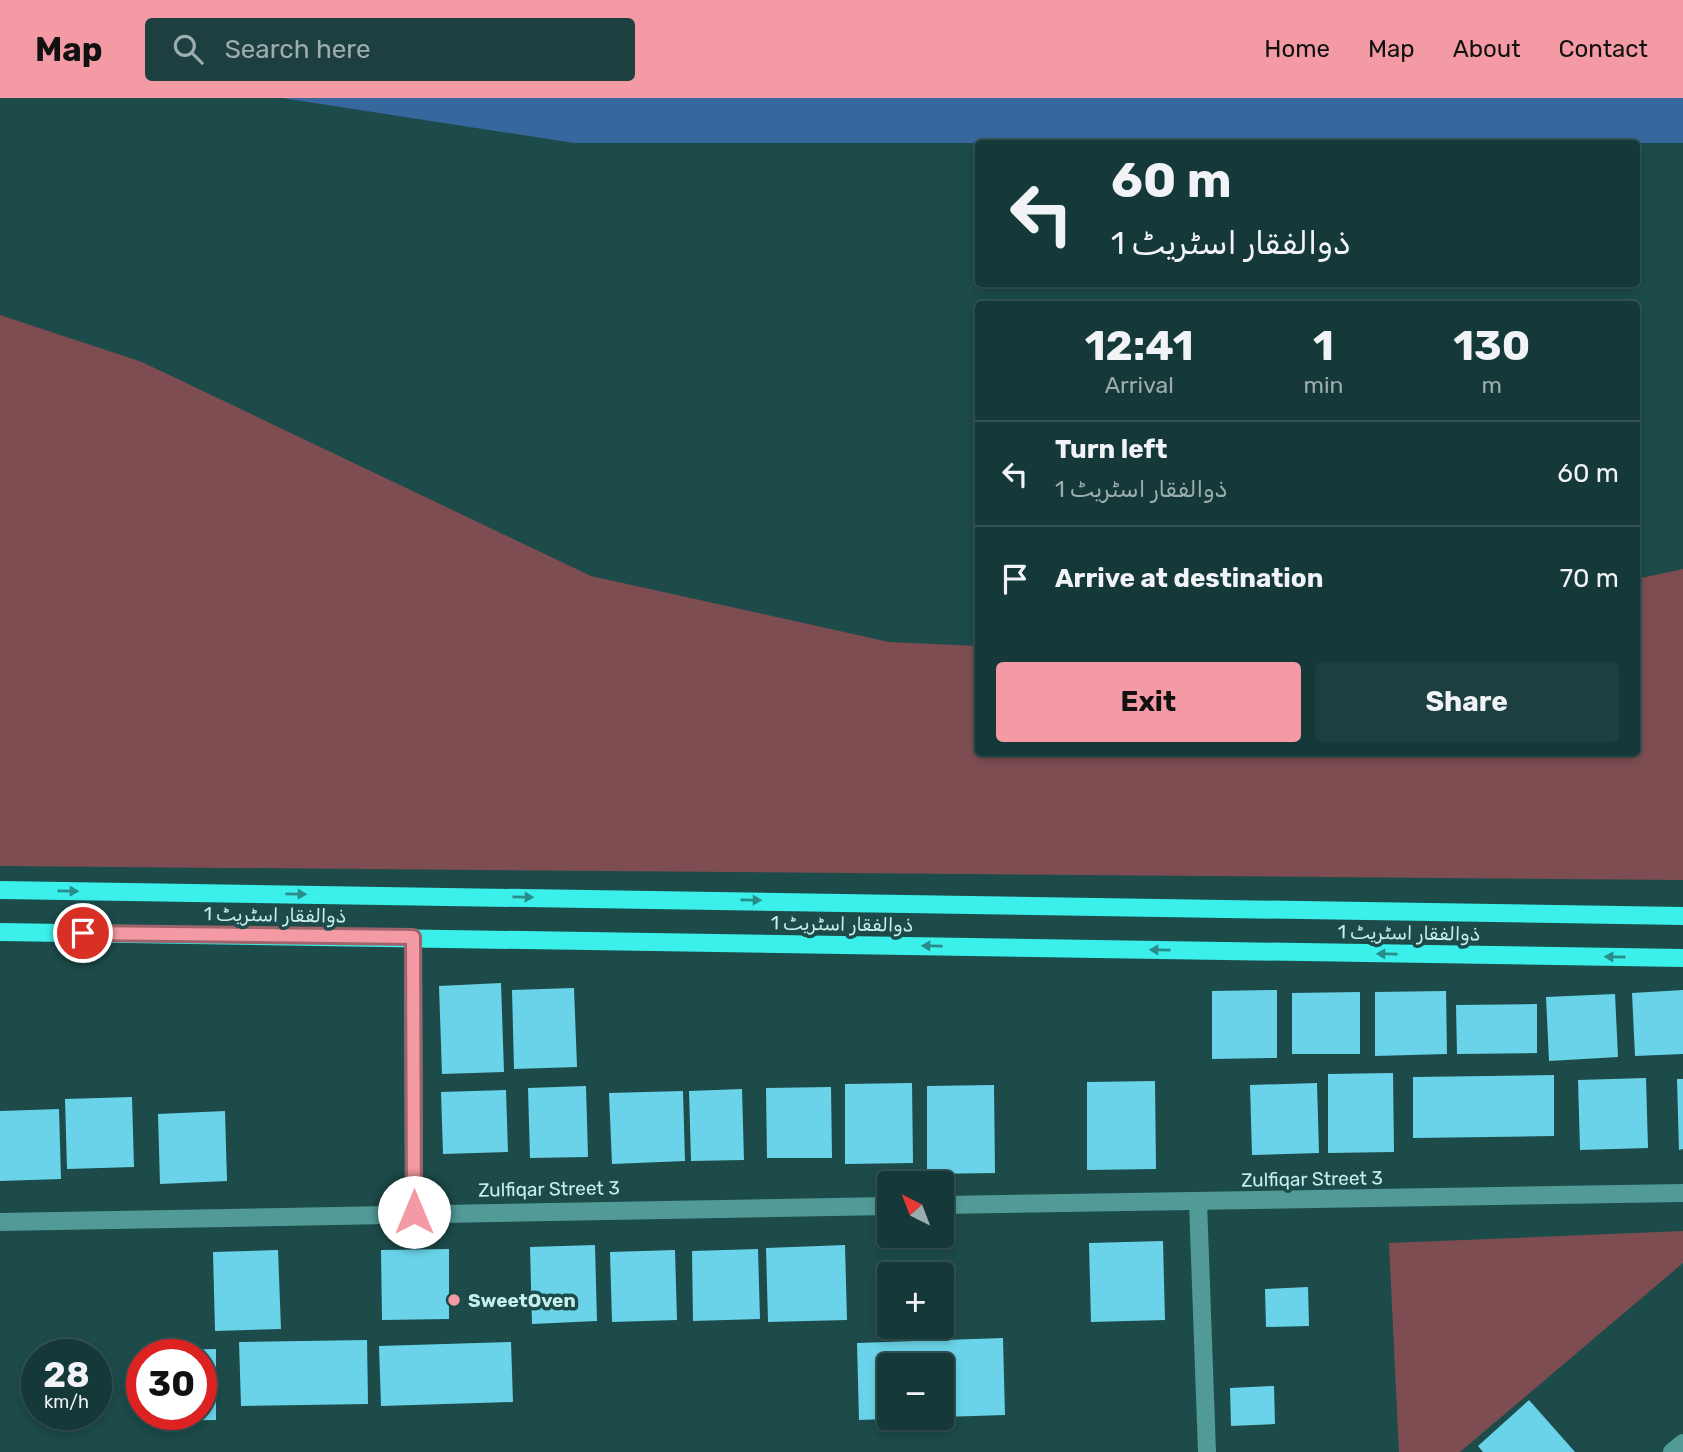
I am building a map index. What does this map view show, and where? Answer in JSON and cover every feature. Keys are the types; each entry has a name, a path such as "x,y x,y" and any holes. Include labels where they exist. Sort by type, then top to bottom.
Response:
{"main road":[{"name":"ذوالفقار اسٹریٹ 1","path":"0,890 1683,916"},
{"name":"ذوالفقار اسٹریٹ 1","path":"0,932 1683,958"}],"street":[{"path":"413,937 414,1212"},
{"name":"Zulfiqar Street 3","path":"954,1205 1683,1192"},
{"path":"1198,1202 1207,1452"},
{"name":"Zulfiqar Street 3","path":"0,1222 414,1212 877,1206"},
{"path":"1672,1452 1683,1443"}],"shaded area":[{"path":"0,315 142,362 591,576 889,642 975,646 975,756 1640,756 1640,578 1683,569 1683,880 0,866"},
{"path":"1683,1231 1683,1263 1460,1452 1399,1452 1389,1243"}],"water":[{"path":"282,98 1683,98 1683,143 1640,143 1640,140 975,140 975,143 574,143"}],"building":[{"path":"501,983 504,1072 442,1074 439,986"},
{"path":"574,988 577,1067 514,1069 512,990"},
{"path":"1277,990 1277,1058 1212,1059 1212,991"},
{"path":"1683,990 1683,1054 1635,1056 1632,993"},
{"path":"1446,991 1447,1054 1375,1056 1375,992"},
{"path":"1360,992 1360,1054 1292,1054 1292,993"},
{"path":"1615,994 1618,1057 1549,1061 1546,997"},
{"path":"1537,1004 1537,1053 1457,1054 1456,1005"},
{"path":"1393,1073 1394,1152 1328,1153 1328,1074"},
{"path":"1554,1075 1554,1136 1413,1138 1413,1077"},
{"path":"1646,1078 1648,1148 1580,1150 1578,1080"},
{"path":"1677,1079 1683,1079 1683,1149 1679,1150"},
{"path":"1155,1081 1156,1169 1087,1170 1087,1082"},
{"path":"912,1083 913,1163 845,1164 845,1084"},
{"path":"1317,1083 1319,1153 1252,1155 1250,1085"},
{"path":"994,1085 995,1173 927,1171 927,1086"},
{"path":"586,1086 588,1157 530,1158 528,1088"},
{"path":"831,1087 832,1158 767,1158 766,1088"},
{"path":"742,1089 744,1160 691,1161 689,1091"},
{"path":"506,1090 508,1152 443,1154 441,1092"},
{"path":"683,1091 685,1161 612,1164 609,1093"},
{"path":"132,1097 134,1167 67,1169 65,1099"},
{"path":"59,1109 61,1179 0,1181 0,1111"},
{"path":"225,1111 227,1181 160,1184 158,1114"},
{"path":"1163,1241 1165,1320 1091,1322 1089,1243"},
{"path":"595,1245 597,1321 532,1324 530,1247"},
{"path":"845,1245 847,1320 768,1322 766,1248"},
{"path":"449,1249 449,1319 382,1320 381,1250"},
{"path":"758,1249 760,1319 693,1321 692,1251"},
{"path":"278,1250 281,1329 215,1331 213,1252"},
{"path":"675,1250 677,1320 612,1322 610,1252"},
{"path":"1308,1287 1309,1326 1266,1327 1265,1289"},
{"path":"1003,1338 1005,1415 954,1417 954,1353 877,1353 877,1419 859,1420 857,1343"},
{"path":"367,1340 368,1404 241,1406 239,1342"},
{"path":"511,1342 513,1402 381,1406 379,1346"},
{"path":"1274,1386 1275,1424 1231,1426 1230,1388"},
{"path":"1529,1400 1575,1452 1483,1452 1478,1446"}],"place":[{"name":"SweetOven","path":"454,1300"}],"route":[{"path":"83,933 413,937 414,1212"}]}
